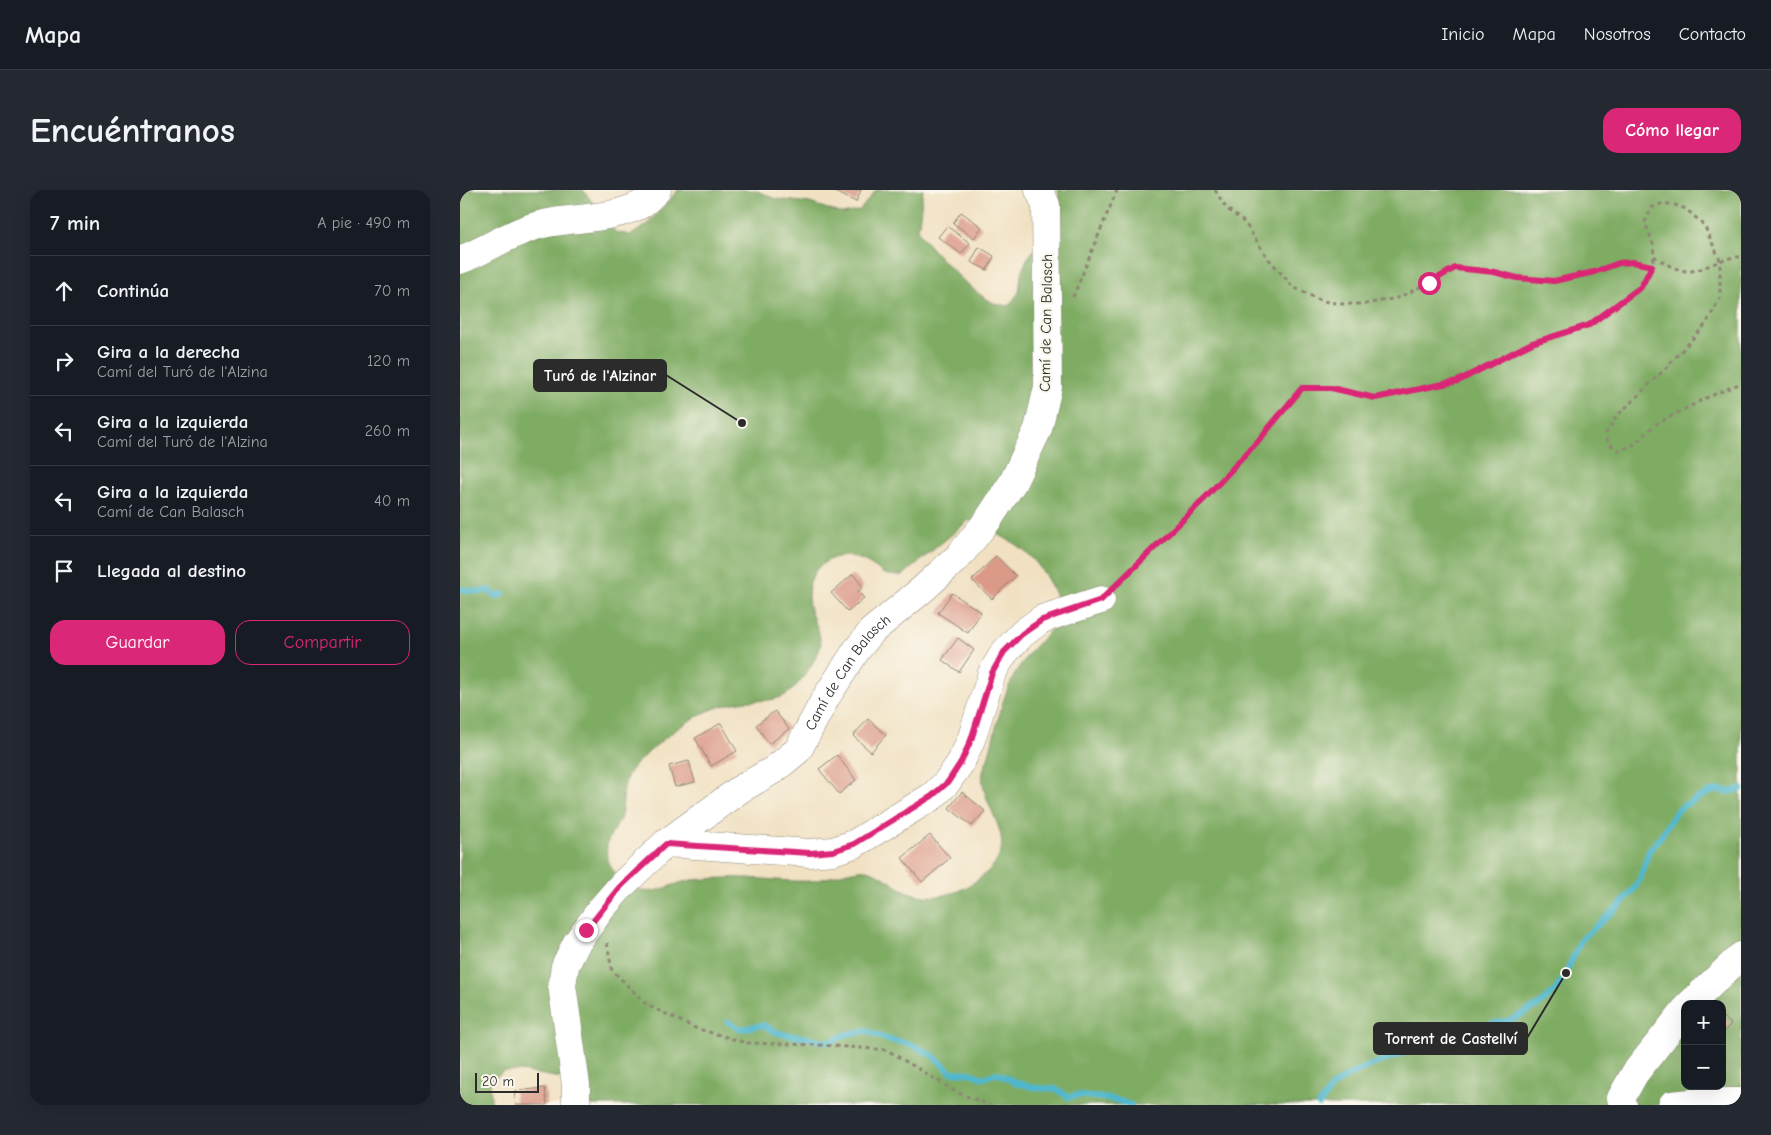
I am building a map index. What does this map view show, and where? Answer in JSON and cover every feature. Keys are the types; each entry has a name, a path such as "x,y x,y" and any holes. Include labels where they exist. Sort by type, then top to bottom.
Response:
{"street":[{"name":"Camí de Can Balasch","path":"576,1105 576,1085 562,976 576,944 622,885 666,844 739,790 775,769 798,750 825,698 856,651 872,632 959,556 988,520 1013,482 1038,429 1048,387 1046,205 1039,190"},
{"path":"460,260 527,228 553,222 588,219 618,213 649,195"},
{"path":"666,844 810,853 833,851 854,844 932,796 948,782 961,762 971,740 992,673 1004,652 1022,634 1042,620 1101,600"},
{"path":"1694,1000 1741,956"},
{"path":"1622,1105 1621,1098 1636,1073 1681,1015"},
{"path":"1672,1105 1700,1102 1741,1102"}],"path":[{"path":"1070,304 1117,190"},
{"path":"1215,190 1226,208 1245,223 1266,257 1293,286 1322,301 1366,304 1397,298 1455,268 1494,272 1517,278 1554,281 1594,272 1619,263 1633,262 1652,266"},
{"path":"1101,600 1205,498 1259,440 1302,388 1331,388 1375,398 1458,381 1532,343 1589,325 1641,287 1652,266 1654,256 1653,244 1645,222 1651,208 1662,203 1686,209 1704,224 1720,260 1720,298 1706,324 1663,371 1617,416 1606,433 1608,444 1618,450 1631,447 1656,424 1706,398 1741,383"},
{"path":"1654,256 1668,266 1690,271 1720,260 1741,257"},
{"path":"602,909 612,970 647,1005 695,1028 747,1044 820,1045 887,1050 958,1093 990,1105"}],"green space":[{"path":"460,190 583,190 615,232 631,235 647,225 678,190 755,190 776,199 810,203 843,214 860,210 876,190 923,190 918,231 942,260 976,292 994,303 1009,306 1019,292 1021,275 1027,259 1057,220 1060,202 1058,190 1741,190 1741,1105 590,1105 589,1083 521,1071 503,1071 490,1082 493,1105 460,1105","holes":["969,520 1004,538 1024,551 1041,569 1054,592 1061,618 1038,643 1018,670 1011,681 1002,705 983,772 983,785 986,797 996,821 1002,845 999,856 991,868 982,876 972,884 950,894 938,896 915,894 904,890 876,873 866,870 813,881 739,878 692,880 652,891 639,890 620,879 608,860 607,845 620,819 625,782 631,769 681,726 703,713 740,702 774,699 786,694 796,686 813,662 821,644 808,600 808,589 818,567 831,559 846,556 863,560 885,574 903,575"]}],"building":[{"path":"831,190 861,190 856,202"},
{"path":"961,212 982,227 974,238 953,223"},
{"path":"947,226 970,243 961,254 938,237"},
{"path":"979,247 994,256 987,270 971,262"},
{"path":"996,556 1016,576 992,599 972,580"},
{"path":"853,574 863,587 858,592 864,598 848,612 831,593"},
{"path":"952,593 981,612 968,633 938,613"},
{"path":"958,638 974,650 959,672 942,660"},
{"path":"775,711 789,729 769,744 756,725"},
{"path":"868,719 886,735 871,752 853,736"},
{"path":"721,723 737,751 711,766 695,738"},
{"path":"837,755 856,780 839,794 819,769"},
{"path":"689,761 695,782 675,787 669,766"},
{"path":"962,792 985,811 972,826 949,808"},
{"path":"930,835 950,858 922,882 902,858"},
{"path":"1726,1020 1731,1024 1726,1029"},
{"path":"545,1088 547,1105 516,1105 514,1091"}],"waterway":[{"path":"460,589 479,592 489,590 496,597 503,594"},
{"path":"1319,1105 1332,1087 1349,1075 1465,1029 1511,1020 1539,1005 1556,990 1581,940 1621,904 1634,889 1640,879 1649,851 1675,813 1683,806 1710,792 1721,790 1728,792 1741,789"},
{"path":"728,1022 740,1029 763,1025 778,1033 830,1042 848,1034 867,1031 886,1039 910,1044 932,1055 951,1072 970,1073 983,1078 997,1073 1015,1082 1036,1088 1056,1089 1068,1097 1079,1095 1117,1100 1131,1105"}],"place":[{"name":"Turó de l'Alzinar","path":"742,423"},
{"name":"Torrent de Castellví","path":"1566,973"}],"route":[{"path":"586,930 622,885 666,844 810,853 833,851 854,844 932,796 948,782 961,762 971,740 992,673 1004,652 1022,634 1042,620 1101,600 1205,498 1259,440 1302,388 1331,388 1375,398 1458,381 1532,343 1589,325 1641,287 1652,266 1633,262 1619,263 1594,272 1554,281 1517,278 1494,272 1455,268 1429,283"}]}
